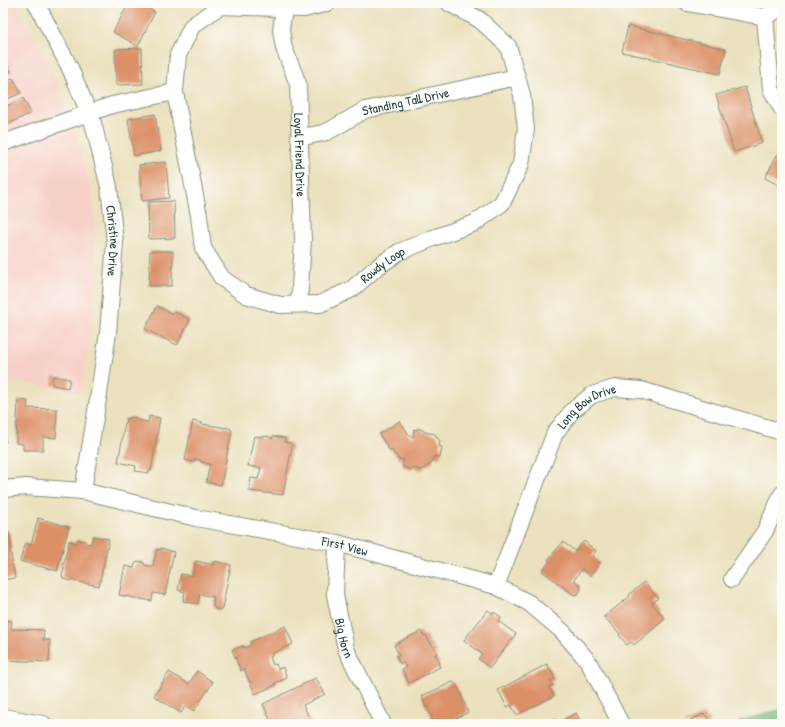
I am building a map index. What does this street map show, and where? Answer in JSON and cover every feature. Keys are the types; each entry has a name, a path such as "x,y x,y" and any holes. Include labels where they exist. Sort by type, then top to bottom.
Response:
{"street":[{"name":"Christine Drive","path":"36,3 70,68 93,123 109,187 114,242 108,333 100,393 83,491"},
{"name":"Rowdy Loop","path":"328,3 304,9 220,6 192,26 178,54 175,92 203,248 222,278 246,295 280,305 320,304 352,289 376,268 399,252 475,223 502,203 521,164 526,129 522,95 508,46 480,20 449,3"},
{"path":"687,3 765,17 782,7"},
{"name":"Loyal Friend Drive","path":"284,8 281,30 284,48 298,84 303,240 299,304"},
{"path":"765,17 771,89 782,109"},
{"name":"Standing Tall Drive","path":"299,138 327,132 365,110 517,77"},
{"path":"3,143 112,105 175,92"},
{"name":"Long Bow Drive","path":"496,586 555,433 572,411 592,395 615,388 640,390 782,432"},
{"name":"First View","path":"3,489 26,486 83,491 196,518 337,543 496,586 529,603 562,631 588,661 621,724"},
{"path":"732,579 766,531 782,494"},
{"name":"Big Horn","path":"337,543 334,595 346,649 383,724"},
{"path":"3,717 43,724"}],"shaded area":[{"path":"3,3 14,3 47,59 72,121 93,196 96,263 91,328 82,393 21,382 3,386"}],"green space":[{"path":"782,709 782,724 740,724 739,721"}],"building":[{"path":"129,3 138,3 155,12 138,46 113,32"},
{"path":"628,26 726,49 720,74 622,52"},
{"path":"142,48 143,84 116,85 115,49"},
{"path":"3,56 11,72 3,76"},
{"path":"13,78 21,93 3,101 3,83"},
{"path":"745,87 762,143 734,152 716,95"},
{"path":"23,98 31,113 3,127 3,108"},
{"path":"155,114 161,151 134,156 128,119"},
{"path":"777,155 782,158 782,187 765,178"},
{"path":"166,162 169,198 142,201 139,165"},
{"path":"174,201 175,238 149,239 148,202"},
{"path":"150,251 173,251 172,286 149,286"},
{"path":"157,306 173,314 175,312 190,320 177,345 145,329"},
{"path":"53,376 70,379 68,388 52,385"},
{"path":"18,400 28,401 27,408 57,409 56,438 43,437 43,450 23,450 23,444 16,443"},
{"path":"149,416 160,418 151,471 149,471 149,473 135,471 136,466 118,462 126,418 128,419 131,417 148,422"},
{"path":"193,421 222,428 227,427 232,430 221,485 206,482 210,464 195,459 194,462 185,460"},
{"path":"400,421 410,436 413,437 414,429 417,430 418,428 424,432 435,434 441,443 440,442 439,446 442,447 440,458 434,456 432,463 421,470 413,468 410,470 402,466 404,460 397,459 398,457 392,450 390,451 379,434"},
{"path":"3,429 6,442 3,443"},
{"path":"254,436 268,436 272,439 273,436 285,438 285,442 290,443 292,446 283,495 249,491 251,478 258,479 261,468 248,466"},
{"path":"38,518 69,527 57,571 20,561 25,543 31,545"},
{"path":"9,532 12,549 10,549 15,578 3,580 3,533"},
{"path":"93,536 109,539 99,586 74,581 74,579 70,581 64,579 62,576 63,567 69,541 76,543 77,539 91,544"},
{"path":"584,541 596,551 592,556 600,563 590,576 582,569 574,580 581,586 580,591 578,594 574,595 542,571 550,561 548,560 563,542 575,551"},
{"path":"161,548 174,552 165,595 153,593 152,601 119,595 125,566 134,568 138,561 153,567 157,549 160,550"},
{"path":"196,561 213,565 214,561 231,565 223,608 219,610 215,609 213,605 214,597 200,594 198,604 183,601 185,592 178,590 181,574 192,576"},
{"path":"644,582 658,598 652,603 665,619 634,645 631,642 627,645 619,635 620,634 604,617 630,596 629,595"},
{"path":"488,610 501,617 498,621 516,634 490,668 478,659 482,654 464,640"},
{"path":"3,620 12,621 11,629 44,630 43,640 50,640 49,662 3,660"},
{"path":"285,626 293,644 271,654 272,656 270,657 273,665 276,664 278,669 283,667 287,678 275,683 276,685 255,694 244,669 241,671 232,650 251,645 250,642"},
{"path":"421,631 424,636 426,635 437,653 434,655 436,655 440,663 438,664 440,667 409,683 402,669 406,667 403,662 400,664 396,656 399,655 394,645"},
{"path":"547,664 555,679 550,681 553,685 549,687 554,696 517,715 511,705 507,707 498,690"},
{"path":"197,671 213,682 194,711 186,706 181,713 154,696 169,672 189,684"},
{"path":"316,678 325,694 303,705 312,724 272,724 263,704"},
{"path":"453,682 458,688 468,712 455,719 457,724 428,724 427,722 433,720 427,707 426,708 422,696"},
{"path":"576,713 582,724 545,724 555,719 557,723"},
{"path":"704,714 709,719 709,724 682,724"}]}
